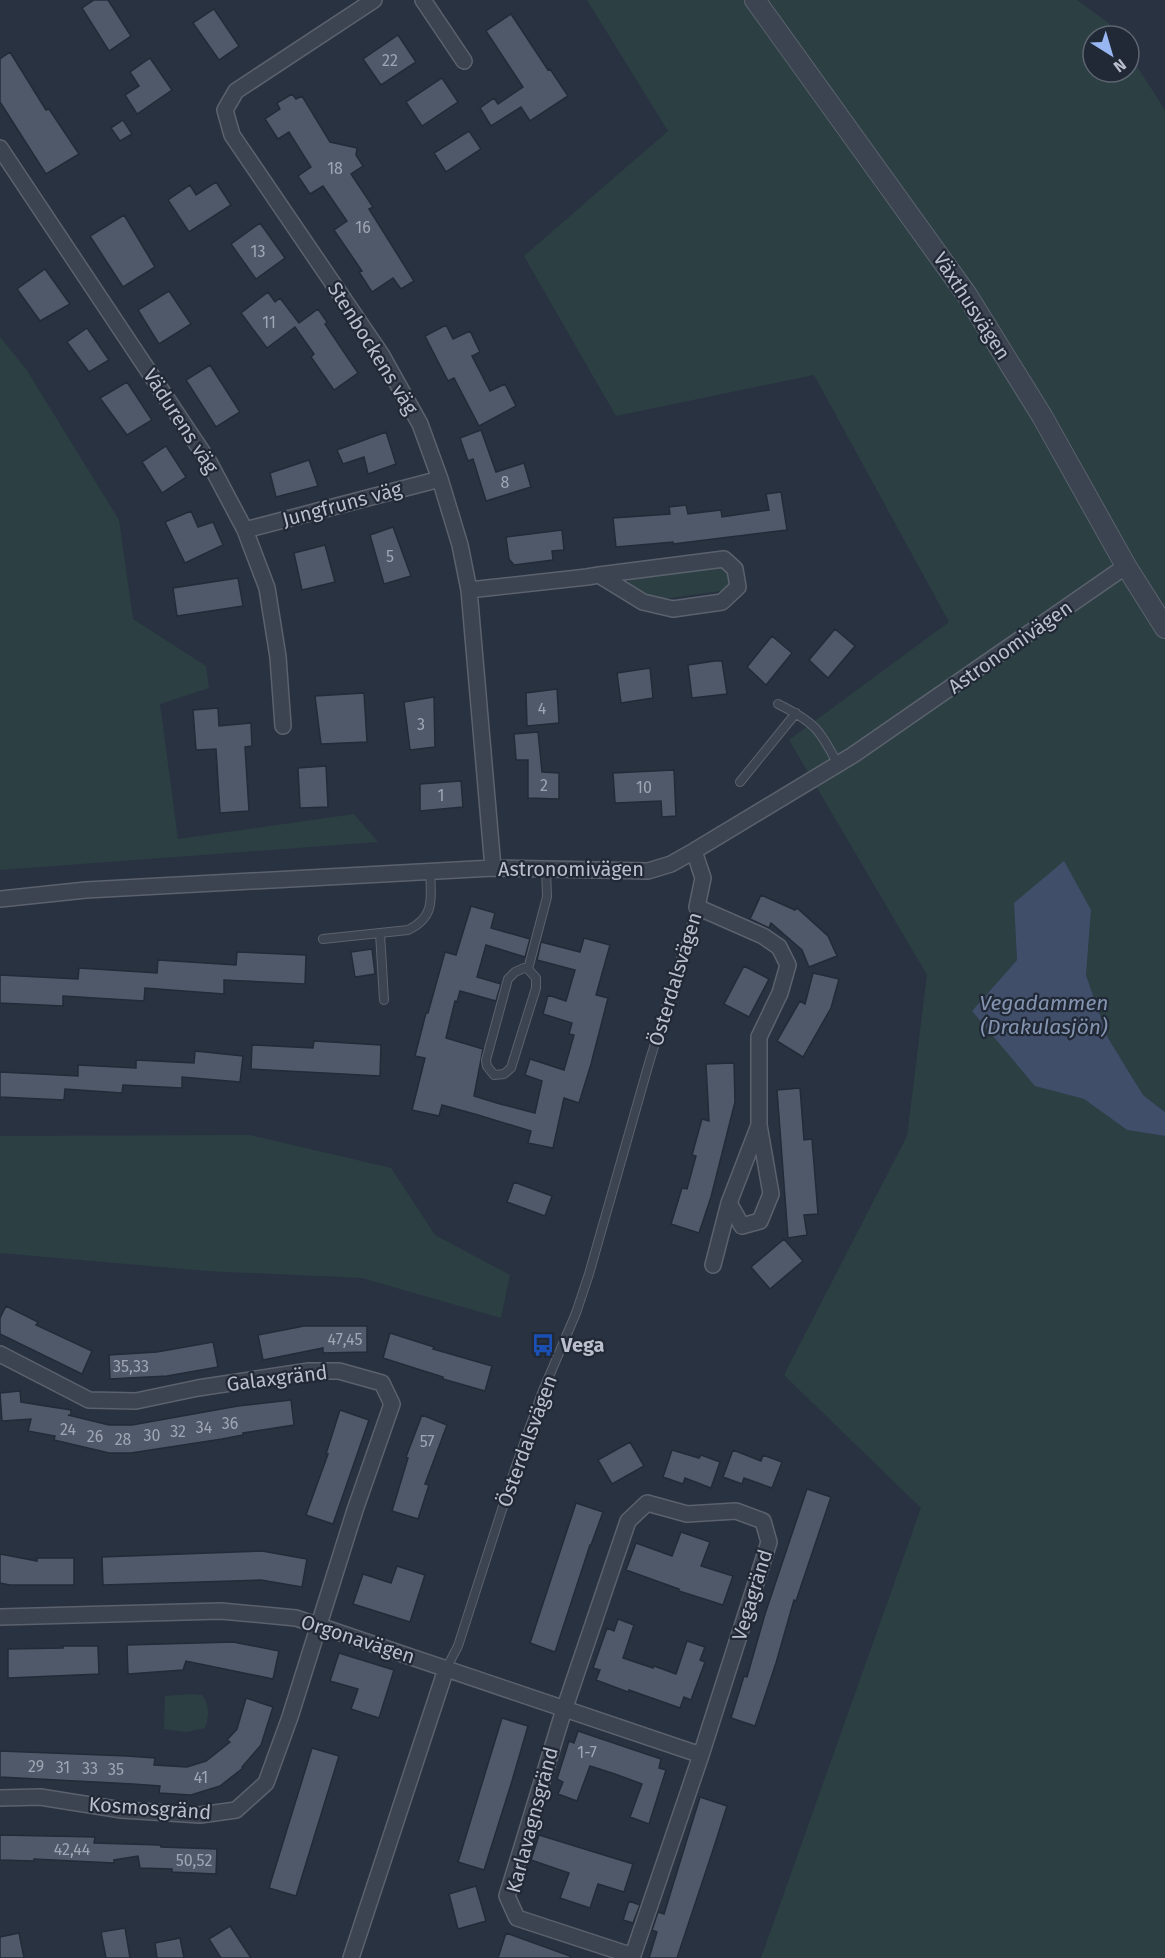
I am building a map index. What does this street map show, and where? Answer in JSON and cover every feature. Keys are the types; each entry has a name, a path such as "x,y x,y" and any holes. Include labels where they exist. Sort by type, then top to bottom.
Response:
{"street":[{"name":"Stenbockens väg","path":"375,0 236,91 225,110 232,135 381,354 420,424 440,479 460,545 469,590 493,868"},
{"path":"423,0 464,61"},
{"name":"Växthusvägen","path":"755,0 968,295 1042,416 1126,566 1165,628"},
{"name":"Vädurens väg","path":"0,148 209,462 245,530 267,588 278,657 283,726"},
{"name":"Jungfruns väg","path":"245,530 440,479"},
{"path":"469,590 724,559 735,569 738,587 722,602 673,609 643,602 599,575"},
{"name":"Astronomivägen","path":"0,899 86,890 493,868 648,871 671,864 694,852 838,765 1126,566"},
{"name":"Österdalsvägen","path":"694,852 703,878 698,907"},
{"path":"698,907 734,922 779,947 788,965 780,993 759,1037 759,1125 771,1194 760,1221 742,1226 729,1203"},
{"path":"714,1265 729,1203 759,1125"},
{"name":"Galaxgränd","path":"0,1354 89,1400 136,1401 198,1388 309,1371 339,1371 382,1383 392,1404 318,1624"},
{"name":"Vegagränd","path":"564,1708 628,1521 647,1503 687,1514 736,1511 763,1521 769,1542 701,1755"},
{"name":"Orgonavägen","path":"0,1617 221,1611 296,1618 701,1755"},
{"name":"Kosmosgränd","path":"0,1798 40,1797 122,1810 200,1815 236,1810 266,1783 290,1717 318,1624"},
{"name":"Österdalsvägen","path":"351,1958 446,1669"},
{"name":"Karlavagnsgränd","path":"564,1708 507,1896 517,1918 633,1957 701,1755"}],"lane":[{"path":"778,704 814,725 838,765"},
{"path":"740,782 796,713"},
{"path":"528,969 547,897 546,868"},
{"path":"323,939 408,930 423,920 431,903 430,871"},
{"name":"Österdalsvägen","path":"446,1669 458,1646 542,1393 583,1293 649,1063 698,907"},
{"path":"380,933 384,1000"},
{"path":"528,969 536,978 536,988 511,1068 504,1074 494,1075 487,1066 486,1060 508,979 518,970 528,969"}],"green space":[{"path":"587,0 1077,0 1110,24 1081,24 1081,84 1141,84 1141,73 1165,110 1165,1112 1143,1095 1108,1038 1086,975 1091,910 1014,903 1017,960 972,1011 1036,1086 1084,1099 1127,1130 1165,1136 1165,1958 761,1958 921,1508 784,1375 907,1136 927,975 789,740 949,622 814,375 616,416 524,256 668,131"},
{"path":"0,337 26,369 119,520 133,619 206,666 209,688 160,704 178,839 354,814 378,842 0,870"},
{"path":"721,565 733,576 729,588 720,591 656,600 646,598 629,585 632,577"},
{"path":"250,1135 391,1168 435,1235 510,1275 501,1318 362,1278 207,1271 0,1253 0,1136"},
{"path":"202,1695 208,1707 205,1728 186,1732 164,1729 165,1696"}],"water":[{"name":"Vegadammen (Drakulasjön)","path":"1064,861 1091,910 1086,975 1108,1038 1143,1095 1165,1112 1165,1136 1127,1130 1084,1099 1035,1086 972,1011 1017,960 1014,903"}],"building":[{"path":"94,0 108,0 131,36 109,51 82,8"},
{"path":"214,9 239,46 219,60 193,23"},
{"path":"511,14 568,96 530,121 521,107 491,126 480,108 494,98 498,104 523,87 486,31"},
{"path":"398,35 416,62 381,85 363,59"},
{"path":"10,52 46,110 49,109 79,154 46,174 0,102 0,59"},
{"path":"150,58 172,90 137,114 125,95 139,86 130,72"},
{"path":"442,78 458,102 422,126 406,102"},
{"path":"292,94 296,99 302,96 330,142 357,148 356,155 363,166 351,174 373,207 369,209 414,281 401,289 393,278 372,292 359,272 362,271 334,230 347,221 323,186 310,194 298,176 311,167 289,132 278,139 265,119 280,109 277,103"},
{"path":"123,120 132,134 120,141 111,128"},
{"path":"469,131 481,149 446,172 434,153"},
{"path":"216,182 231,205 189,232 168,200 190,185 196,195"},
{"path":"124,215 155,267 123,287 90,236"},
{"path":"260,223 285,258 256,279 231,244"},
{"path":"45,269 70,304 40,321 17,289"},
{"path":"169,291 191,324 159,344 138,310"},
{"path":"268,292 275,302 280,298 299,323 318,309 327,322 325,324 358,373 334,390 311,357 314,354 295,327 267,348 241,313"},
{"path":"446,325 453,339 470,331 480,352 472,356 490,391 505,384 516,406 479,426 454,378 448,381 425,336"},
{"path":"87,328 109,360 89,372 67,342"},
{"path":"210,365 240,412 216,427 186,380"},
{"path":"127,382 152,420 127,435 100,398"},
{"path":"481,430 496,472 524,463 531,487 486,501 473,459 468,461 460,438"},
{"path":"386,432 396,464 368,474 364,457 343,464 337,450"},
{"path":"166,446 186,477 162,493 142,462"},
{"path":"309,460 318,486 276,497 270,473"},
{"path":"781,492 787,530 673,544 673,542 616,547 613,518 670,514 669,507 686,505 688,514 721,510 722,517 769,510 766,494"},
{"path":"191,511 198,527 213,522 223,545 185,563 165,522"},
{"path":"393,527 411,576 384,584 370,535"},
{"path":"562,530 564,550 552,551 553,560 514,565 509,559 506,537"},
{"path":"325,545 335,582 302,590 294,553"},
{"path":"238,578 243,606 177,616 173,588"},
{"path":"835,629 855,646 828,678 809,660"},
{"path":"772,636 792,653 766,685 747,667"},
{"path":"722,661 727,694 692,698 688,665"},
{"path":"650,668 653,698 621,703 617,673"},
{"path":"557,689 559,723 527,726 526,693"},
{"path":"364,693 367,742 321,744 315,696"},
{"path":"434,697 435,747 410,750 404,702"},
{"path":"218,708 219,726 251,723 252,746 245,747 249,811 220,813 216,749 196,750 193,710"},
{"path":"538,732 542,772 559,773 559,799 528,798 528,760 516,760 514,734"},
{"path":"326,766 328,807 300,808 298,768"},
{"path":"674,770 676,816 662,817 661,801 615,803 613,773"},
{"path":"461,781 463,807 420,811 420,784"},
{"path":"761,895 795,910 797,908 828,936 837,956 809,967 802,950 771,923 769,928 750,919"},
{"path":"471,906 495,913 491,928 530,939 525,957 486,945 477,977 501,984 496,1001 460,991 457,1002 455,1001 446,1038 483,1049 474,1096 500,1104 535,1113 542,1081 525,1075 530,1059 564,1070 574,1035 569,1034 572,1023 543,1014 548,995 566,1001 575,970 537,960 541,942 580,952 584,938 610,945 596,995 608,998 591,1064 579,1103 564,1098 553,1148 528,1143 531,1131 442,1105 439,1116 412,1110 425,1058 415,1056 426,1013 428,1013 445,952 456,955"},
{"path":"372,949 375,974 355,977 351,952"},
{"path":"237,952 306,955 305,984 224,980 224,994 145,988 144,1001 63,996 63,1006 0,1003 0,975 78,979 79,968 157,973 158,960 236,965"},
{"path":"744,966 769,979 749,1017 724,1004"},
{"path":"813,973 839,979 831,1008 803,1057 777,1041 800,1001 805,1004"},
{"path":"314,1041 381,1045 380,1076 251,1069 252,1045 313,1048"},
{"path":"195,1051 243,1056 240,1082 182,1077 182,1088 123,1085 122,1093 65,1089 64,1100 0,1097 0,1072 78,1076 78,1065 136,1068 136,1060 194,1063"},
{"path":"734,1063 735,1102 711,1197 699,1233 671,1224 682,1188 687,1189 696,1156 692,1155 702,1119 709,1121 706,1064"},
{"path":"800,1088 804,1140 812,1139 818,1214 804,1215 807,1235 788,1238 777,1090"},
{"path":"514,1182 552,1196 545,1216 507,1202"},
{"path":"784,1239 803,1261 770,1289 751,1267"},
{"path":"6,1306 38,1322 36,1325 92,1351 82,1374 0,1334 0,1318"},
{"path":"304,1326 367,1326 367,1352 323,1353 323,1348 263,1360 258,1335"},
{"path":"390,1333 434,1347 433,1349 492,1366 485,1391 383,1358"},
{"path":"213,1342 218,1367 167,1376 110,1379 109,1355 157,1352"},
{"path":"20,1391 21,1402 71,1410 71,1415 68,1415 109,1425 132,1425 238,1406 291,1400 294,1425 131,1453 109,1453 54,1440 55,1436 28,1431 31,1419 2,1421 0,1393"},
{"path":"340,1410 369,1420 333,1524 306,1515 328,1454 326,1454"},
{"path":"422,1415 447,1425 425,1484 429,1485 418,1519 392,1511 408,1458 406,1457"},
{"path":"630,1442 644,1466 612,1484 598,1460"},
{"path":"672,1450 699,1458 701,1455 720,1462 711,1488 685,1478 683,1484 663,1477"},
{"path":"733,1450 761,1461 763,1455 782,1462 772,1488 744,1478 742,1484 723,1477"},
{"path":"807,1489 831,1497 796,1601 794,1600 755,1726 731,1718 744,1676 747,1677 765,1614"},
{"path":"576,1503 603,1512 555,1652 530,1643"},
{"path":"681,1532 710,1542 701,1566 733,1576 723,1605 626,1570 636,1543 672,1556"},
{"path":"262,1551 307,1559 302,1587 261,1580 103,1585 102,1557"},
{"path":"0,1554 37,1561 37,1558 74,1558 74,1585 0,1583"},
{"path":"397,1566 425,1575 410,1622 353,1604 363,1574 391,1583"},
{"path":"618,1619 634,1625 623,1658 653,1668 654,1666 676,1674 687,1641 705,1647 700,1660 705,1662 691,1700 684,1697 680,1708 596,1680 600,1670 593,1668 607,1628 614,1631"},
{"path":"233,1642 279,1651 273,1679 186,1661 183,1670 128,1674 127,1645"},
{"path":"63,1646 98,1646 99,1674 8,1678 8,1649 63,1648"},
{"path":"339,1653 394,1670 379,1718 351,1709 358,1689 330,1681"},
{"path":"246,1698 273,1707 261,1745 243,1768 220,1786 191,1795 159,1793 160,1786 0,1777 0,1751 155,1758 154,1765 187,1767 206,1761 230,1742 227,1740 237,1729"},
{"path":"502,1718 528,1726 484,1870 458,1862"},
{"path":"578,1731 661,1759 659,1768 666,1770 649,1824 630,1817 642,1784 615,1774 590,1766 577,1801 558,1794 563,1782 557,1779 569,1741 574,1743"},
{"path":"312,1748 339,1756 296,1896 269,1888"},
{"path":"700,1797 727,1806 677,1958 649,1958 657,1932 652,1930 658,1912 664,1914"},
{"path":"0,1835 95,1837 94,1843 217,1849 216,1874 140,1868 138,1856 114,1860 114,1863 34,1859 34,1861 0,1860"},
{"path":"539,1835 633,1864 624,1892 598,1884 590,1908 560,1898 569,1873 531,1860"},
{"path":"476,1886 486,1921 458,1929 449,1894"},
{"path":"629,1901 640,1905 633,1923 623,1920"},
{"path":"230,1926 251,1958 221,1958 209,1939"},
{"path":"125,1928 130,1958 106,1958 101,1932"},
{"path":"19,1933 24,1958 0,1958 0,1937"},
{"path":"506,1933 570,1956 570,1958 498,1958"},
{"path":"180,1938 184,1958 157,1958 155,1943"}],"place":[{"name":"Vega","path":"543,1345"}]}
